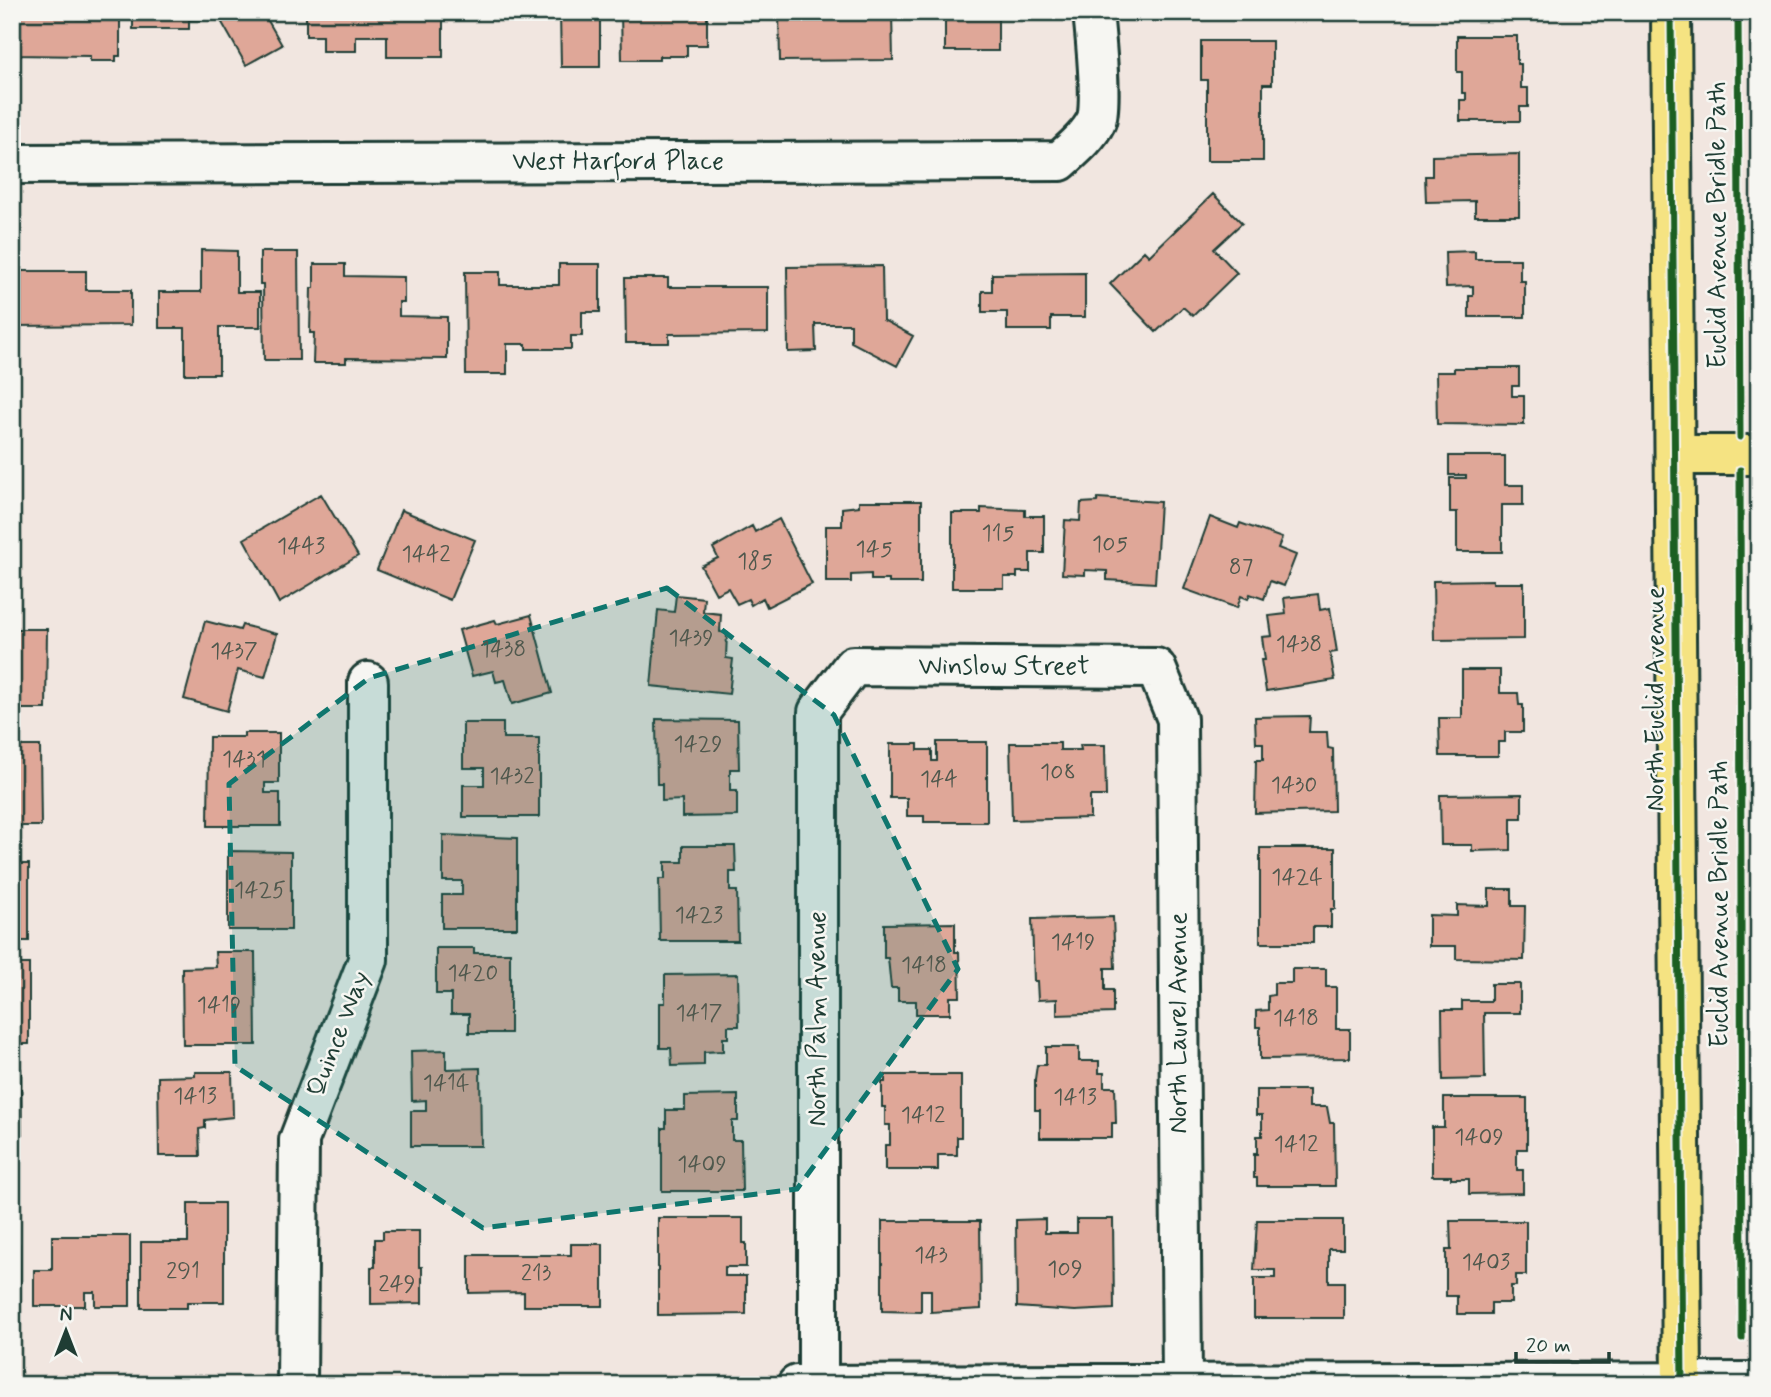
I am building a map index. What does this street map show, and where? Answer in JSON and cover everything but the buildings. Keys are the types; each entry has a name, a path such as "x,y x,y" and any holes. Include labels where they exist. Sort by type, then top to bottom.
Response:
{"main road":[{"name":"North Euclid Avenue","path":"1671,12 1682,1383"},
{"path":"1675,455 1746,454"}],"street":[{"name":"West Harford Place","path":"12,164 1060,161 1085,137 1098,118 1097,45 1093,12"},
{"name":"Winslow Street","path":"853,666 1156,668"},
{"name":"North Palm Avenue","path":"818,1385 818,712 853,666"},
{"name":"North Laurel Avenue","path":"1156,668 1177,719 1182,1382"},
{"name":"Quince Way","path":"297,1385 299,1139 368,960 368,682"},
{"path":"797,1385 1759,1382"}],"highlighted area":[{"path":"667,588 834,715 958,969 797,1189 483,1228 235,1066 229,784 369,678"}],"cycle path":[{"path":"1671,12 1682,1385"},
{"name":"Euclid Avenue Bridle Path","path":"1738,12 1740,437"},
{"name":"Euclid Avenue Bridle Path","path":"1740,470 1742,1338"}]}
